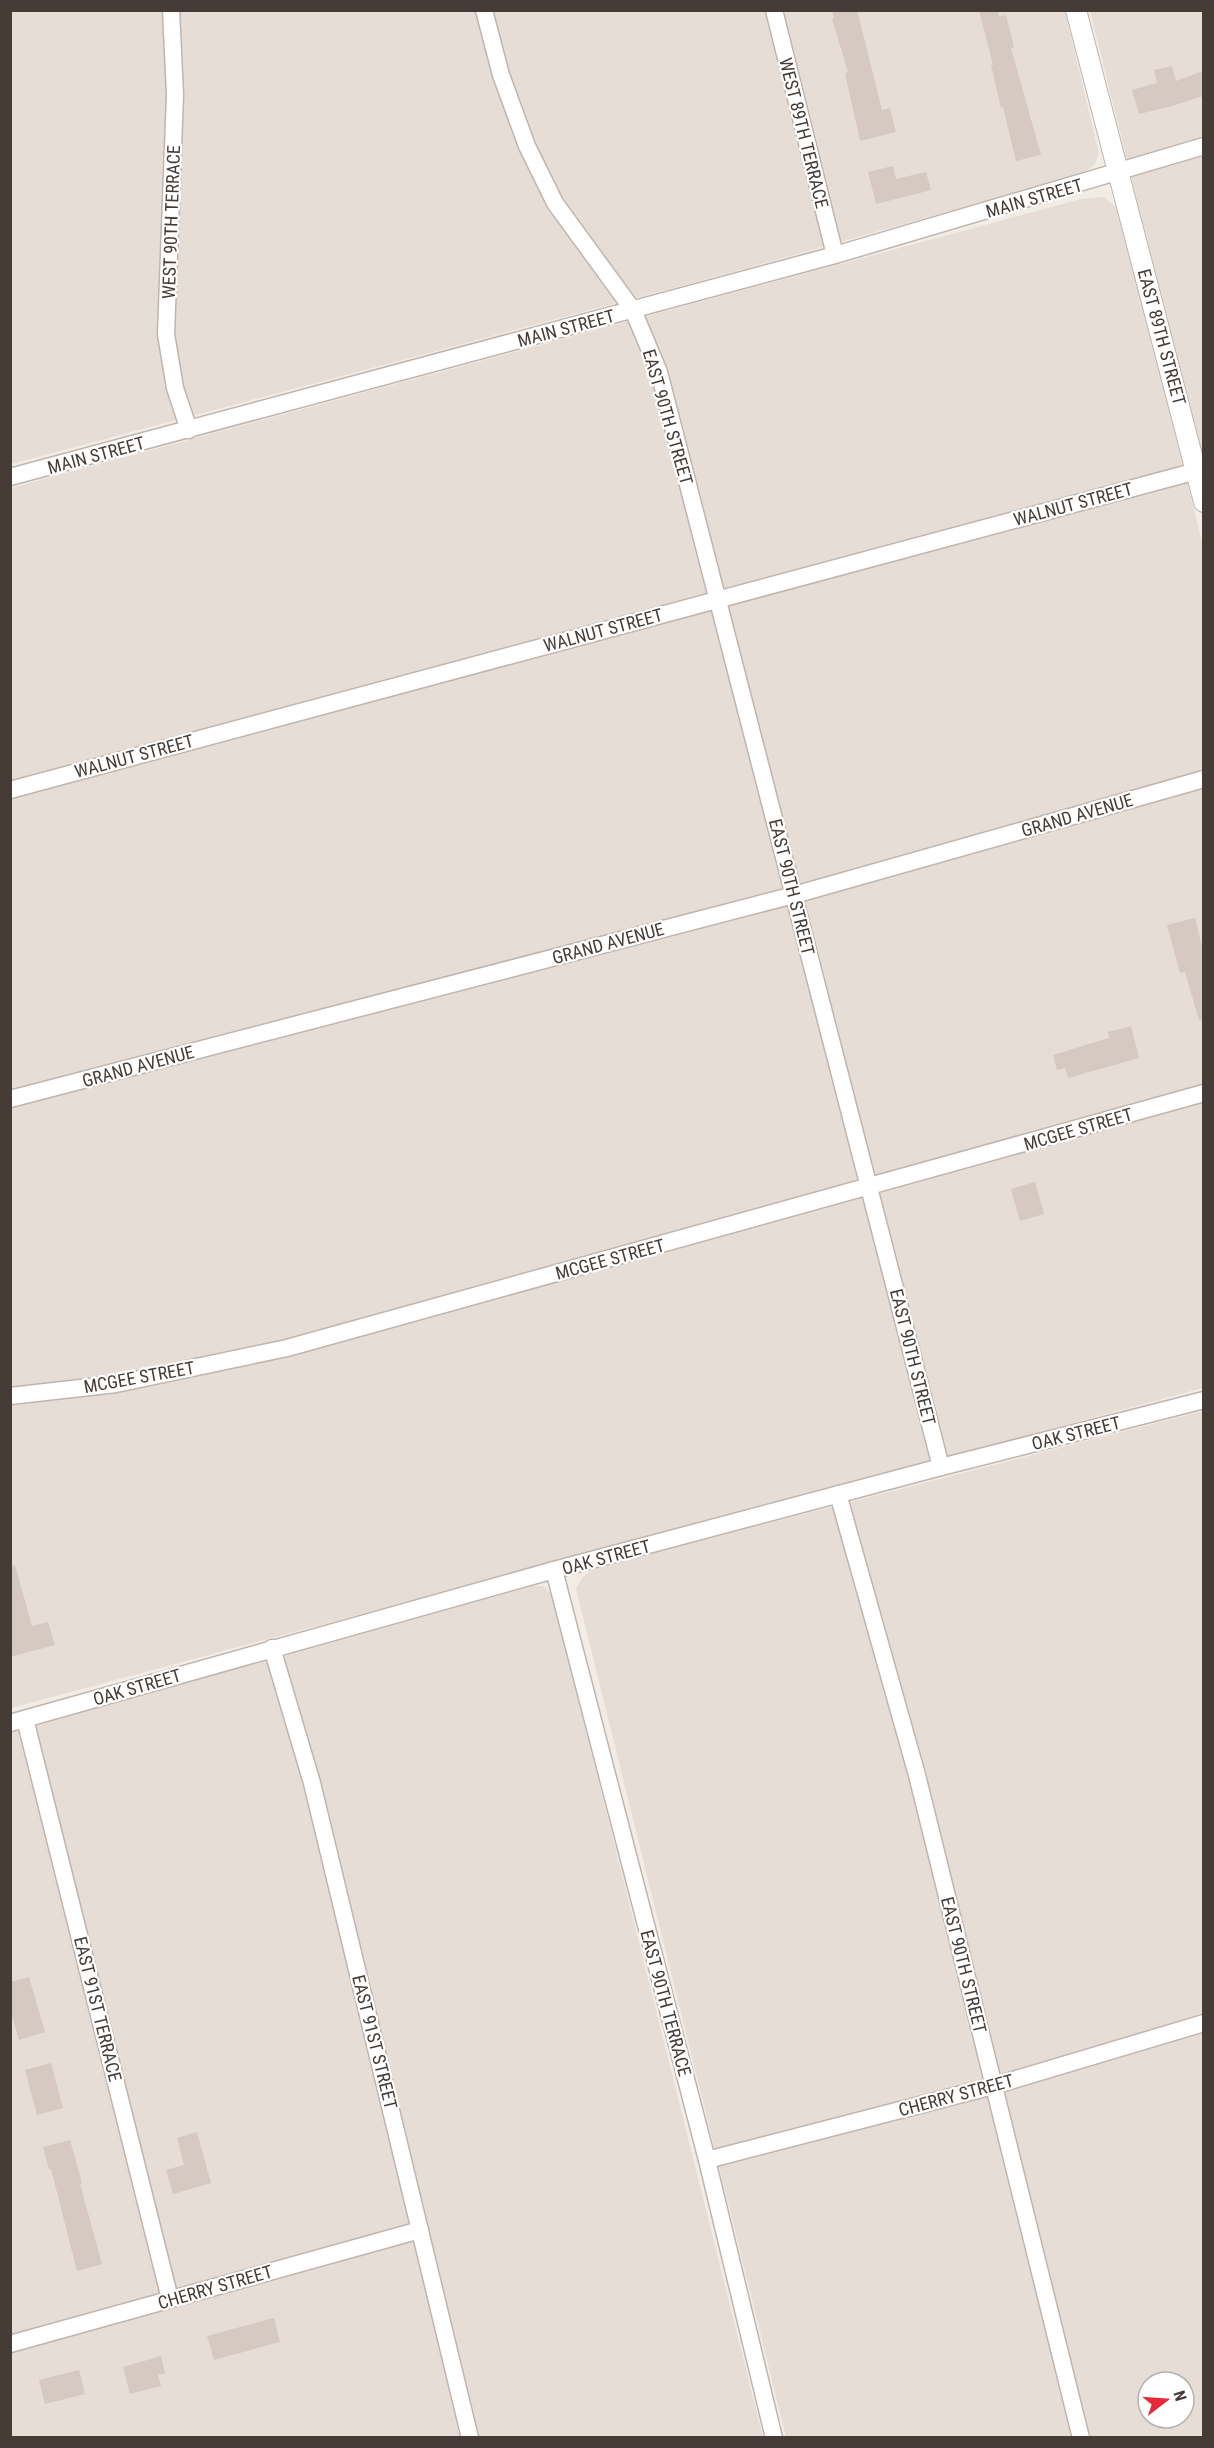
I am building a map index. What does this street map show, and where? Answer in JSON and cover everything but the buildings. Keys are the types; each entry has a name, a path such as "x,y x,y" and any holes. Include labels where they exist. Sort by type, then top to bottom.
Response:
{"street":[{"name":"WEST 90TH TERRACE","path":"171,10 175,95 166,334 175,388 189,430"},
{"name":"EAST 90TH STREET","path":"484,10 504,85 527,146 555,203 633,310 658,372 941,1467"},
{"name":"WEST 89TH TERRACE","path":"774,10 835,255"},
{"name":"EAST 89TH STREET","path":"1076,10 1200,469 1203,502"},
{"name":"MAIN STREET","path":"10,477 835,255 1119,173 1203,146"},
{"name":"WALNUT STREET","path":"10,790 1200,469"},
{"name":"GRAND AVENUE","path":"10,1099 794,895 1203,779"},
{"name":"MCGEE STREET","path":"10,1396 116,1384 287,1348 870,1188 1203,1093"},
{"name":"OAK STREET","path":"18,1721 554,1570 1203,1400"},
{"name":"EAST 90TH STREET","path":"838,1494 917,1775 1081,2438"},
{"name":"EAST 90TH TERRACE","path":"554,1570 707,2160 774,2438"},
{"name":"EAST 91ST STREET","path":"272,1648 312,1783 470,2438"},
{"name":"EAST 91ST TERRACE","path":"18,1721 170,2299"},
{"name":"CHERRY STREET","path":"707,2160 993,2085 1203,2023"},
{"name":"CHERRY STREET","path":"10,2344 420,2230"}],"shaded area":[{"path":"11,11 1065,11 1099,154 1094,165 1083,173 954,210 733,272 11,464"},
{"path":"1090,11 1203,11 1203,465"},
{"path":"1103,197 1116,207 1123,223 1203,546 1203,1388 11,1708 11,488 1081,199"},
{"path":"1203,1411 1203,2437 786,2437 576,1589 583,1577 594,1568"},
{"path":"532,1586 544,1586 552,1596 763,2437 11,2438 11,1733"}]}
